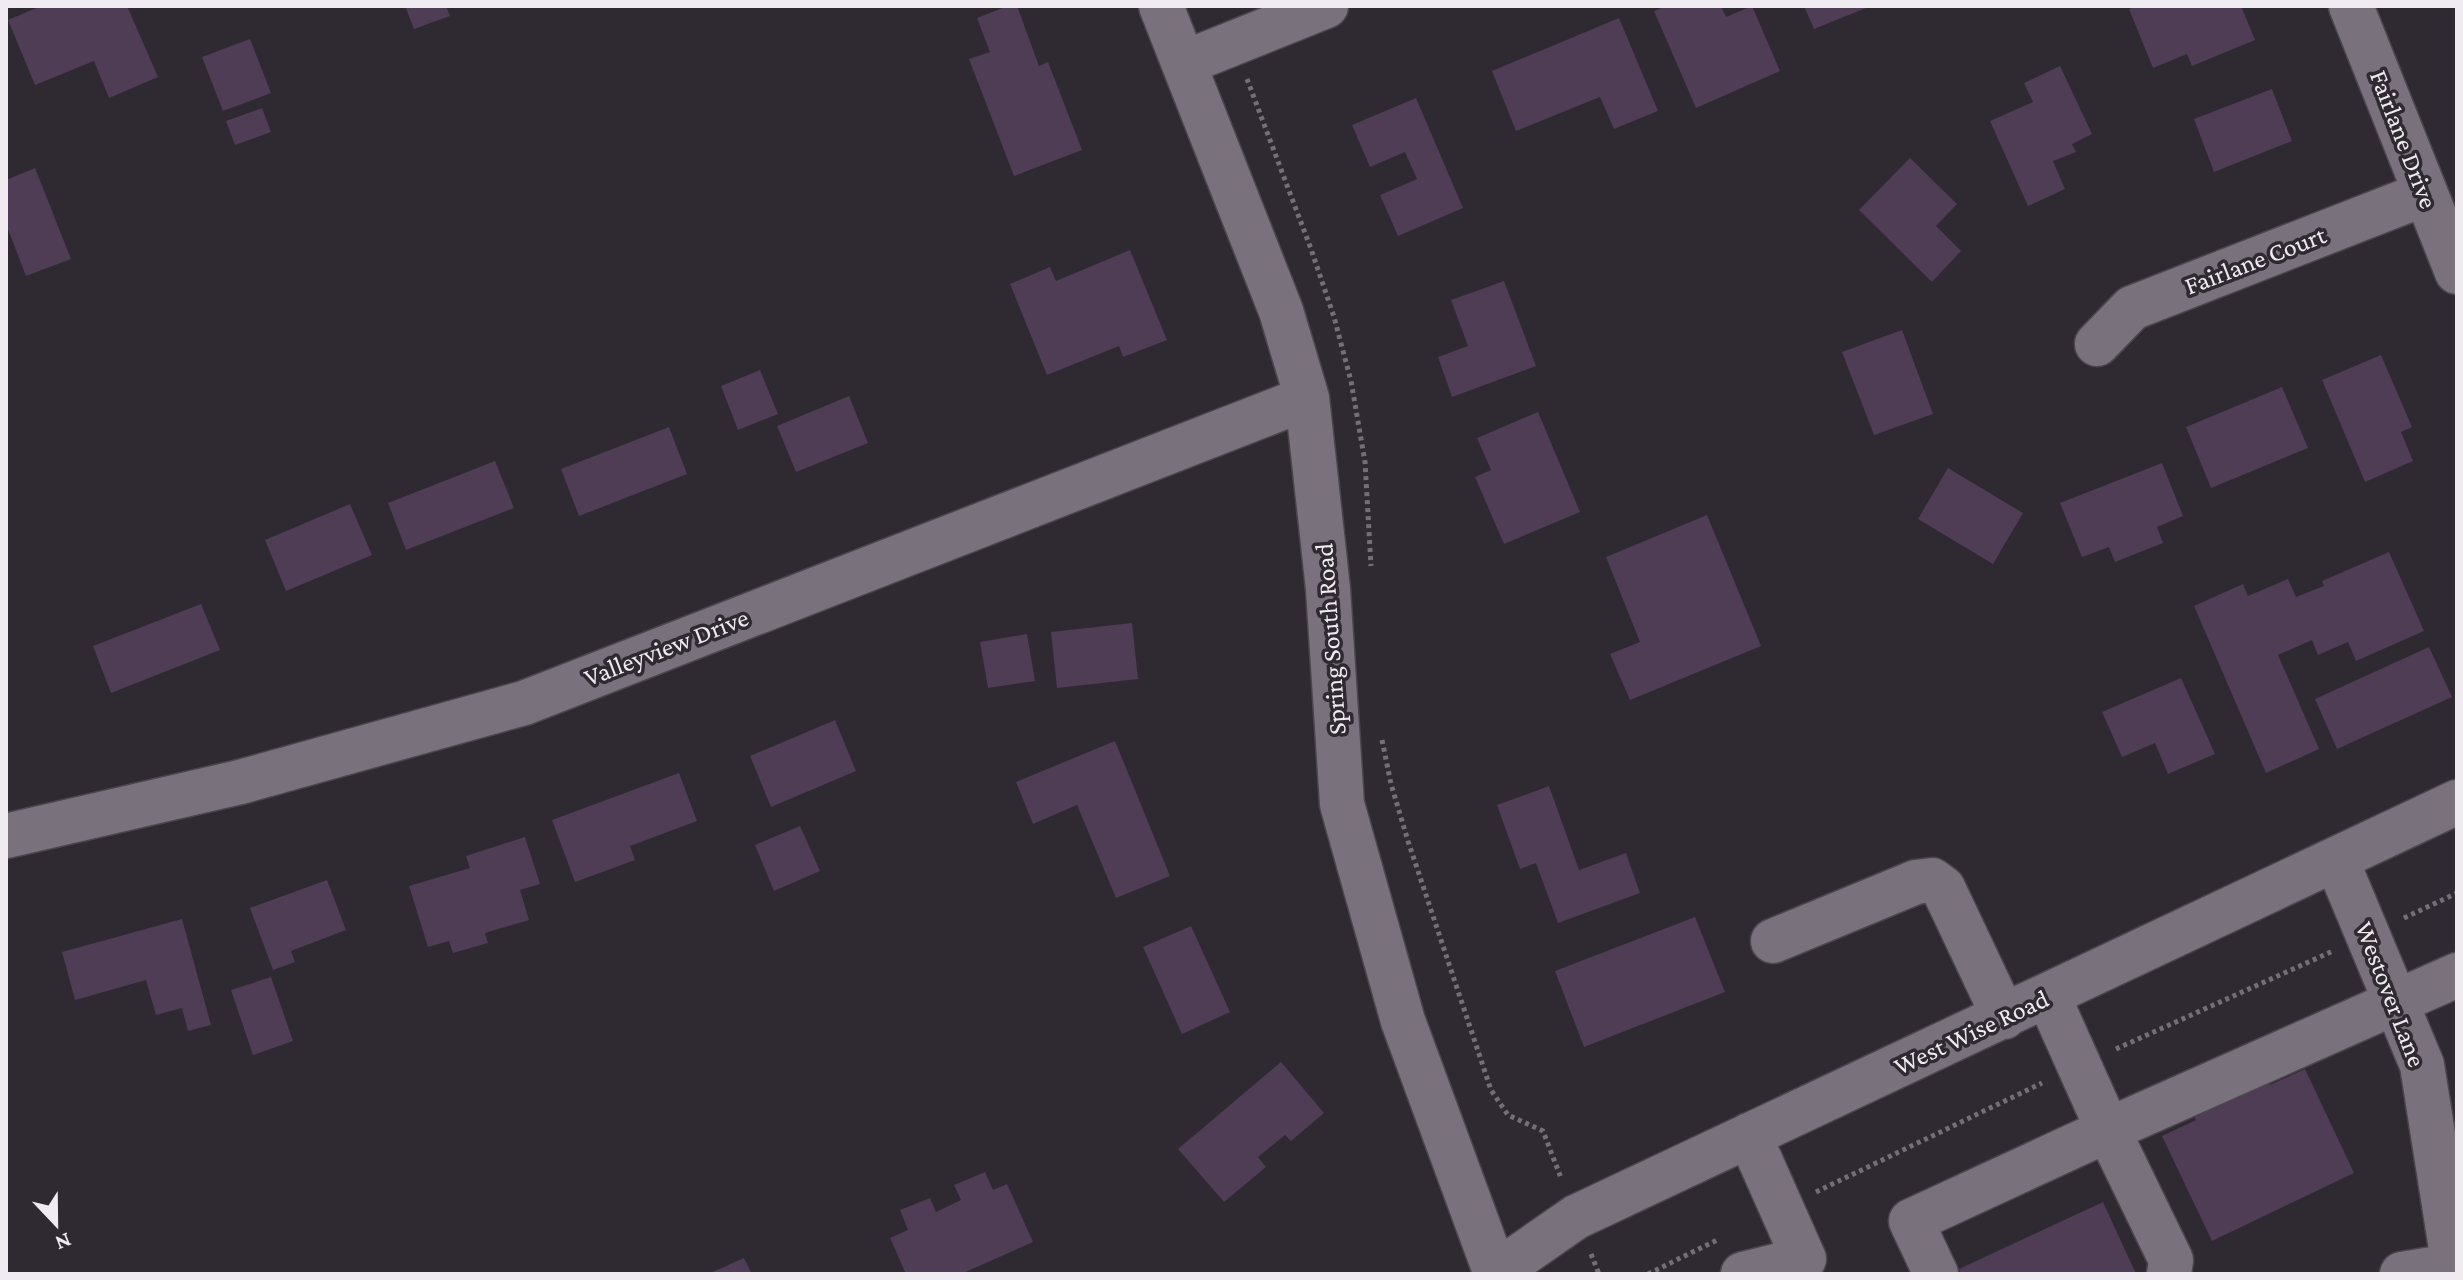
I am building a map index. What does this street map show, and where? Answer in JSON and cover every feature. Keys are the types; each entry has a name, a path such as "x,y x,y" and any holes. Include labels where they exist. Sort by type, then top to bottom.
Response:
{"street":[{"name":"Spring South Road","path":"1161,6 1281,311 1307,398 1328,589 1342,804 1403,1021 1495,1274"},
{"path":"1184,63 1326,6"},
{"name":"Fairlane Drive","path":"2351,6 2457,272"},
{"name":"Fairlane Court","path":"2097,344 2132,308 2424,194"},
{"name":"Valleyview Drive","path":"6,836 240,782 524,703 1307,398"},
{"name":"West Wise Road","path":"1495,1274 1576,1217 2457,802"},
{"name":"Westover Lane","path":"2336,859 2422,1065 2447,1162 2455,1268"},
{"path":"1773,941 1916,882 1932,880 1943,888 2004,1017"},
{"path":"1936,1274 1911,1221 2457,975"},
{"path":"2048,996 2171,1260 2169,1274"},
{"path":"1743,1274 1809,1266 1749,1135"},
{"path":"2402,1274 2455,1268"}],"building":[{"path":"41,6 127,6 158,77 109,98 94,61 35,85 8,20"},
{"path":"405,6 446,6 450,16 414,29"},
{"path":"1008,6 1017,6 1039,66 1048,62 1082,150 1014,176 969,59 990,52 977,18"},
{"path":"1666,6 1721,6 1726,17 1752,6 1780,71 1696,108 1654,11"},
{"path":"1804,6 1871,6 1814,29"},
{"path":"2137,6 2241,6 2255,40 2192,66 2187,54 2153,68 2129,9"},
{"path":"1619,18 1658,111 1614,129 1600,97 1516,131 1492,71"},
{"path":"250,39 271,93 223,111 202,57"},
{"path":"2060,66 2092,134 2072,144 2076,152 2053,161 2065,189 2028,206 1990,121 2033,102 2024,83"},
{"path":"2272,89 2292,141 2214,172 2194,119"},
{"path":"1416,98 1463,208 1398,236 1380,195 1417,179 1405,152 1370,167 1352,125"},
{"path":"262,108 271,132 235,145 226,121"},
{"path":"1910,158 1957,204 1936,226 1961,251 1932,282 1859,210"},
{"path":"35,168 71,259 26,276 6,224 6,180"},
{"path":"1130,250 1167,340 1123,357 1119,346 1047,375 1010,284 1050,267 1056,281"},
{"path":"1504,281 1536,366 1452,397 1438,357 1468,346 1451,300"},
{"path":"1902,330 1933,414 1874,435 1842,352"},
{"path":"2381,355 2412,427 2401,432 2413,461 2365,482 2322,380"},
{"path":"760,370 778,414 738,430 721,386"},
{"path":"2282,387 2308,448 2211,488 2186,427"},
{"path":"849,396 868,443 796,472 777,426"},
{"path":"1538,412 1580,512 1504,544 1475,477 1491,470 1477,438"},
{"path":"669,427 687,474 579,516 561,469"},
{"path":"495,461 514,508 406,550 388,503"},
{"path":"2162,463 2183,516 2157,527 2163,543 2115,562 2109,547 2082,557 2060,503"},
{"path":"1948,468 2023,513 1993,564 1918,519"},
{"path":"350,504 372,555 286,591 265,540"},
{"path":"1707,515 1761,646 1630,700 1610,654 1640,642 1606,557"},
{"path":"2389,552 2424,631 2356,661 2348,642 2318,655 2312,640 2278,655 2319,749 2266,773 2194,606 2243,584 2248,596 2288,579 2296,597 2324,586 2322,581"},
{"path":"201,604 220,650 111,693 93,646"},
{"path":"1132,623 1138,679 1057,688 1051,632"},
{"path":"1027,634 1035,681 988,688 980,642"},
{"path":"2429,647 2452,697 2337,749 2315,699"},
{"path":"2181,678 2215,754 2168,774 2155,743 2122,757 2102,712"},
{"path":"835,720 856,771 771,807 750,756"},
{"path":"1115,741 1170,876 1116,898 1077,805 1033,824 1016,782"},
{"path":"679,773 697,821 630,846 635,860 575,882 552,820"},
{"path":"1549,786 1579,870 1626,853 1640,893 1558,923 1536,863 1520,869 1497,805"},
{"path":"800,826 820,871 774,891 755,845"},
{"path":"525,837 540,884 520,890 529,920 485,933 488,943 453,953 449,941 428,947 409,886 470,868 466,856"},
{"path":"327,880 346,930 291,951 295,962 273,970 250,908"},
{"path":"1695,917 1725,992 1584,1047 1555,971"},
{"path":"182,919 211,1025 188,1031 182,1008 156,1015 146,980 75,1000 62,952"},
{"path":"1191,926 1230,1012 1182,1034 1143,947"},
{"path":"271,977 293,1041 253,1055 231,990"},
{"path":"1281,1062 1324,1113 1291,1141 1285,1135 1258,1157 1266,1167 1224,1202 1178,1149"},
{"path":"2263,1069 2270,1085 2305,1069 2354,1173 2212,1241 2162,1136 2196,1120 2189,1105"},
{"path":"985,1172 993,1190 1007,1184 1033,1242 961,1274 906,1274 890,1238 908,1230 900,1210 930,1198 936,1212 961,1200 954,1185"},
{"path":"2103,1202 2136,1274 1961,1274 1959,1269"},
{"path":"744,1258 752,1274 708,1274"}]}
